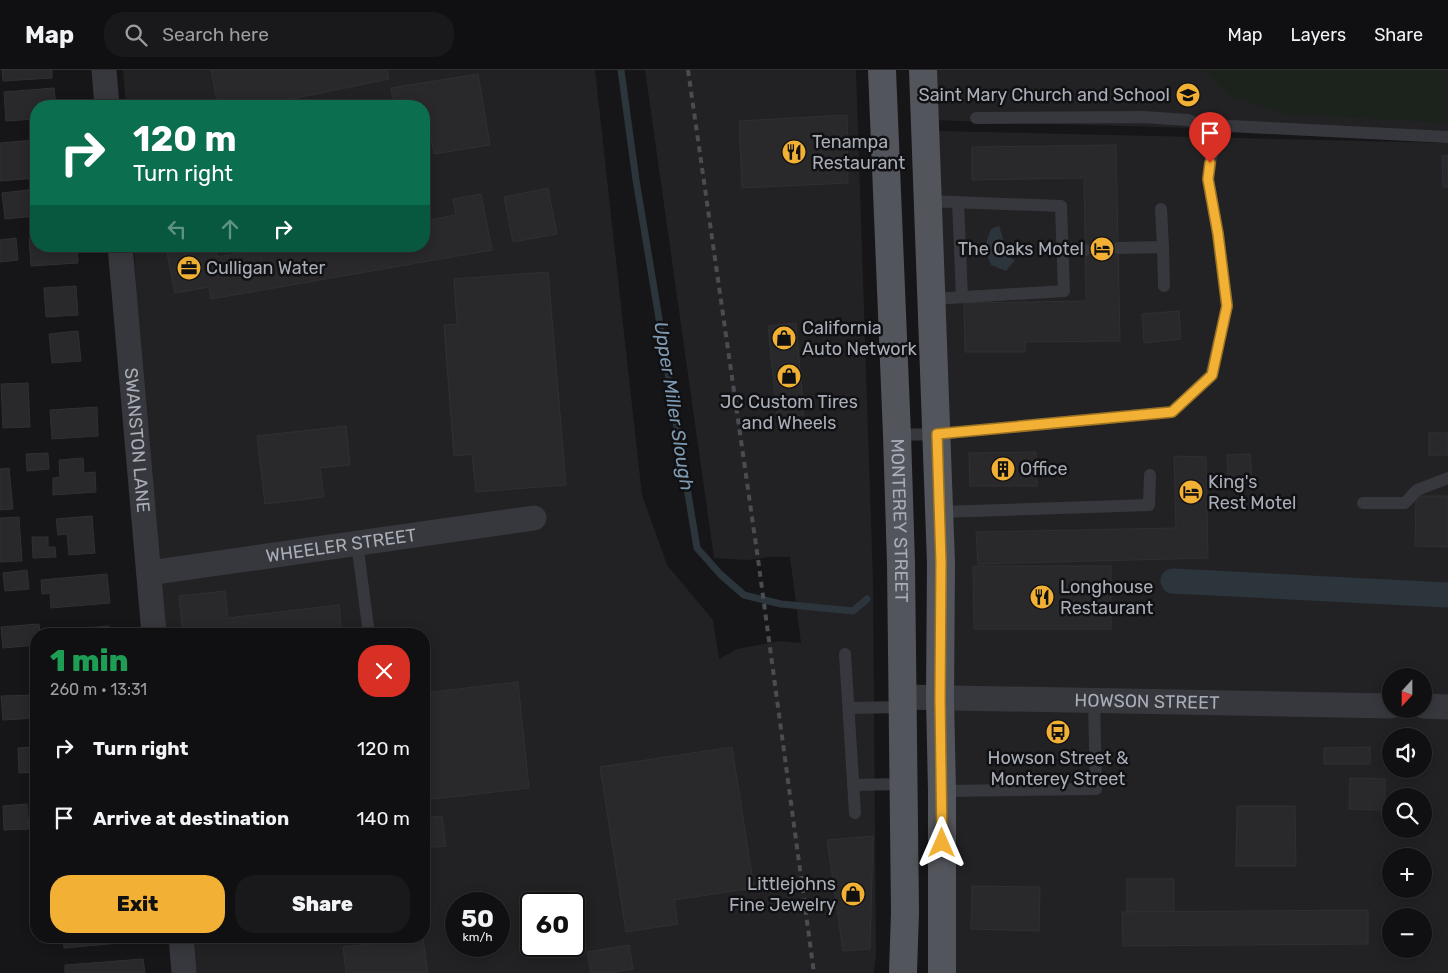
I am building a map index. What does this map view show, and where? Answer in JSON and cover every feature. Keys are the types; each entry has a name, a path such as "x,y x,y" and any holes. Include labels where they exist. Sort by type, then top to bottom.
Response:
{"main road":[{"name":"MONTEREY STREET","path":"882,70 901,563 905,912 903,973"},
{"path":"923,70 940,512 942,973"}],"street":[{"path":"104,70 106,100"},
{"name":"SWANSTON LANE","path":"121,252 154,628"},
{"name":"WHEELER STREET","path":"149,574 534,518"},
{"name":"HOWSON STREET","path":"902,702 940,698 1382,706"},
{"path":"1432,706 1448,707"},
{"path":"182,943 184,973"}],"lane":[{"path":"976,118 1143,117 1188,120 1215,132 1230,126 1448,137"},
{"path":"897,435 937,434 1172,412 1212,375 1227,306 1218,234 1208,179 1215,132"},
{"path":"928,201 1061,206 1064,291 932,298"},
{"path":"958,202 962,297"},
{"path":"1161,209 1164,286"},
{"path":"1118,248 1163,247"},
{"path":"1062,249 1085,250"},
{"path":"940,512 1149,505 1150,475"},
{"path":"1363,503 1405,503 1417,490 1448,478"},
{"path":"357,543 368,628"},
{"path":"845,654 855,813"},
{"path":"942,791 1096,789 1094,700"},
{"path":"848,708 902,702"},
{"path":"853,785 903,784"}],"shaded area":[{"path":"123,70 595,70 642,495 667,565 713,620 719,659 737,649 780,641 801,643 790,557 747,560 714,558 645,70 856,70 873,582 876,954 874,973 177,973 175,943 430,943 430,628 152,628 134,252 430,252 430,100 126,100"},
{"name":"Saint Mary Church and School","path":"928,70 1448,70 1448,136 929,120"},
{"path":"1203,70 1448,70 1448,123 1286,114 1230,97"},
{"path":"939,131 1448,143 1448,973 950,973"},
{"path":"999,226 1004,242 1004,254 1015,260 1006,271 991,265 984,248 991,229"}],"building":[{"path":"2,70 52,70 52,78 3,81"},
{"path":"211,70 387,70 389,79 286,100 217,100"},
{"path":"478,74 490,145 434,154 430,138 430,100 393,100 391,88"},
{"path":"54,88 55,100 30,100 30,119 6,121 4,92"},
{"name":"Tenampa Restaurant","path":"847,115 848,183 742,188 739,121"},
{"path":"30,140 30,178 0,181 0,143"},
{"name":"The Oaks Motel","path":"1116,145 1120,341 1025,342 1025,352 965,352 964,303 1086,301 1084,178 972,180 972,147"},
{"path":"1448,155 1448,187 1443,187 1442,156"},
{"path":"548,188 557,234 513,242 504,197"},
{"path":"30,190 30,217 5,219 2,193"},
{"path":"481,194 492,250 211,299 209,287 175,293 167,253 172,252 216,252 217,257 246,252 430,252 430,220 456,215 453,199"},
{"path":"16,238 18,260 0,262 0,240"},
{"path":"30,252 77,252 78,263 31,266"},
{"path":"548,272 566,485 476,492 472,454 454,456 444,325 457,324 454,279"},
{"path":"76,286 78,315 46,317 44,288"},
{"path":"1179,311 1181,339 1144,343 1142,314"},
{"path":"796,323 804,415 777,417 768,326"},
{"path":"78,331 81,361 52,363 49,334"},
{"path":"28,383 30,427 3,428 1,384"},
{"path":"97,407 98,436 52,439 50,410"},
{"path":"346,426 350,465 320,468 324,497 265,504 257,436"},
{"path":"1429,433 1448,433 1448,455 1429,455"},
{"name":"Office","path":"1036,452 1037,486 970,486 969,453"},
{"path":"48,453 49,469 27,471 26,454"},
{"path":"1250,454 1252,479 1228,480 1227,455"},
{"name":"King's Rest Motel","path":"1174,456 1206,457 1208,558 978,564 976,532 1176,528"},
{"path":"83,458 84,473 95,472 96,492 53,495 53,478 60,477 59,460"},
{"path":"9,468 13,509 0,510 0,469"},
{"path":"1416,496 1448,496 1448,547 1415,546"},
{"path":"92,516 95,553 69,555 67,534 58,535 56,519"},
{"path":"19,517 22,561 0,562 0,518"},
{"path":"32,537 48,537 48,547 55,547 56,557 33,558"},
{"name":"Longhouse Restaurant","path":"973,566 1111,566 1111,629 974,629"},
{"path":"27,570 29,589 5,591 3,573"},
{"path":"107,574 110,603 51,608 50,593 42,594 41,580"},
{"path":"225,591 228,618 339,605 341,628 182,628 179,596"},
{"path":"39,624 39,628 30,628 30,646 3,648 1,627"},
{"path":"109,626 109,628 86,628"},
{"path":"518,682 529,788 430,799 430,692"},
{"path":"30,695 30,718 3,720 1,696"},
{"path":"30,747 30,772 19,773 18,748"},
{"path":"732,747 754,888 674,900 678,924 626,932 600,767"},
{"path":"1370,747 1370,764 1324,764 1324,748"},
{"path":"1350,778 1385,779 1385,788 1382,788 1382,810 1349,809"},
{"path":"27,804 29,829 4,830 3,806"},
{"path":"1237,806 1295,806 1296,866 1236,866"},
{"path":"442,816 446,846 430,847 430,817"},
{"name":"Littlejohns Fine Jewelry","path":"873,836 870,949 843,951 827,840"},
{"path":"1127,879 1174,879 1174,912 1127,912"},
{"path":"972,886 1040,887 1039,931 971,929"},
{"path":"1368,910 1368,944 1123,946 1122,912"},
{"path":"64,943 120,943 64,948"},
{"path":"379,943 424,943 428,973 346,973 343,947"},
{"path":"629,945 633,969 607,973 591,973 587,952"},
{"path":"143,959 145,973 65,973 65,965"}],"waterway":[{"name":"Upper Miller Slough","path":"621,70 636,180 697,548 720,574 744,595 781,604 853,611 867,599"},
{"path":"1173,581 1448,595"}],"railway":[{"path":"688,70 758,559 814,973"}],"place":[{"name":"Saint Mary Church and School","path":"1188,95"},
{"name":"Tenampa Restaurant","path":"794,152"},
{"name":"The Oaks Motel","path":"1102,249"},
{"name":"Culligan Water","path":"189,268"},
{"name":"California Auto Network","path":"784,338"},
{"name":"JC Custom Tires and Wheels","path":"789,376"},
{"name":"Office","path":"1003,469"},
{"name":"King's Rest Motel","path":"1191,492"},
{"name":"Longhouse Restaurant","path":"1042,597"},
{"name":"Howson Street & Monterey Street","path":"1058,732"},
{"name":"Littlejohns Fine Jewelry","path":"853,894"}],"route":[{"path":"942,843 941,563 937,434 1172,412 1212,375 1227,306 1218,234 1208,179 1210,163"}]}
